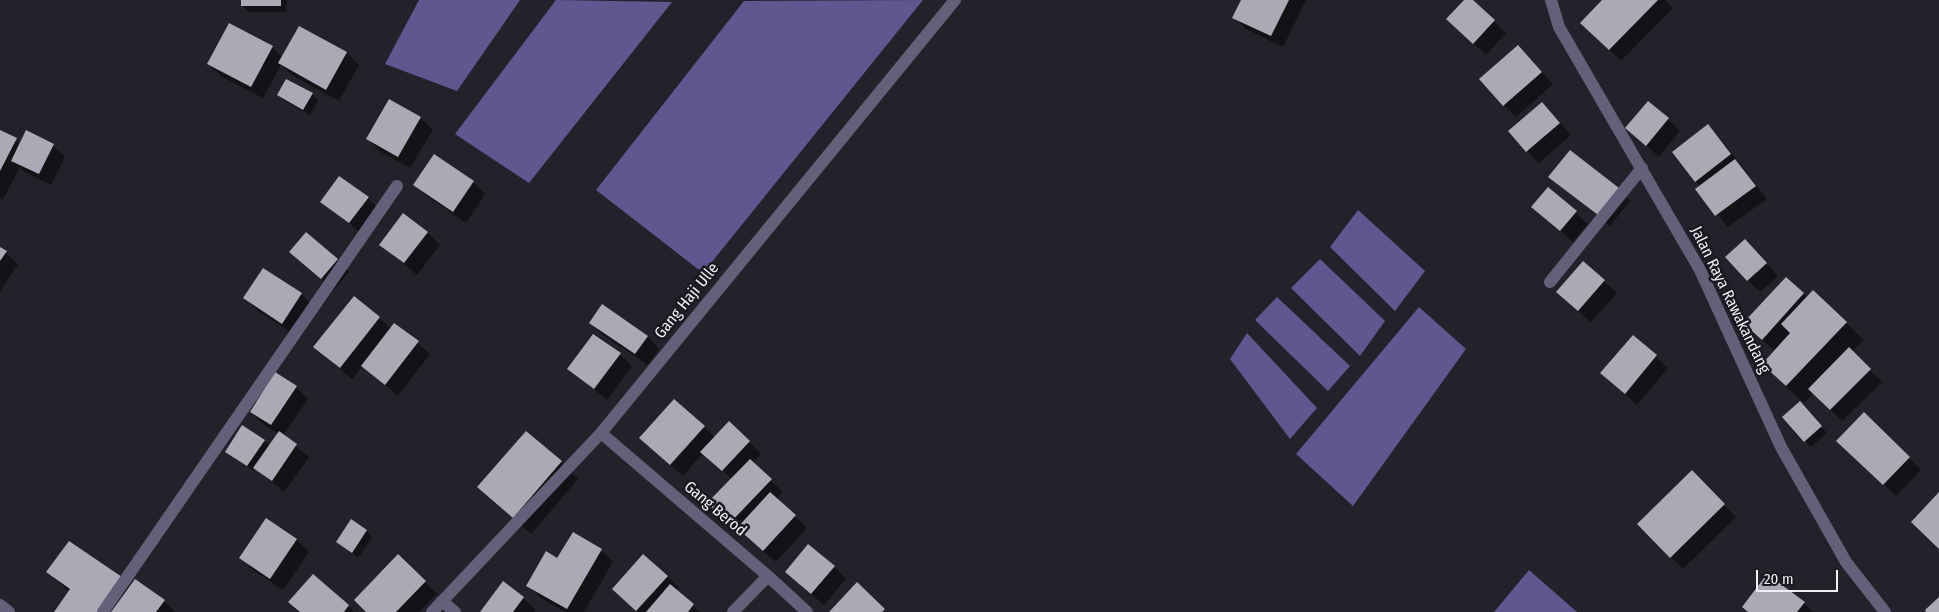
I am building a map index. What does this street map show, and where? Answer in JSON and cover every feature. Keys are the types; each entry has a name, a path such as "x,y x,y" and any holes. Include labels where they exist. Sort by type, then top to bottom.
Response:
{"street":[{"name":"Gang Haji Ulle","path":"432,612 600,433 955,0"},
{"name":"Jalan Raya Rawakandang","path":"1551,0 1560,27 1700,270 1781,448 1846,562 1885,612"},
{"path":"1550,282 1642,168"},
{"path":"103,612 397,186"},
{"name":"Gang Berod","path":"600,433 768,576 807,612"},
{"path":"734,612 768,576"},
{"path":"442,601 455,612"},
{"path":"0,605 9,612"}],"shaded area":[{"path":"419,0 520,0 457,91 385,64"},
{"path":"556,0 672,2 529,183 455,134"},
{"path":"923,0 703,273 596,190 744,1"},
{"path":"1358,210 1425,271 1395,311 1330,247"},
{"path":"1320,259 1385,321 1360,356 1291,288"},
{"path":"1277,297 1350,366 1328,391 1255,320"},
{"path":"1419,307 1466,349 1353,506 1296,454"},
{"path":"1247,333 1317,408 1290,439 1230,359"},
{"path":"1529,570 1577,612 1494,612"}],"building":[{"path":"241,0 281,0 281,6 241,6"},
{"path":"1241,0 1289,0 1271,36 1232,18"},
{"path":"1464,0 1473,0 1495,20 1473,44 1446,19"},
{"path":"1602,0 1658,0 1609,50 1580,23"},
{"path":"229,23 273,46 251,87 207,64"},
{"path":"299,26 347,52 326,90 278,63"},
{"path":"1518,45 1542,72 1503,106 1479,79"},
{"path":"286,79 313,93 303,110 277,95"},
{"path":"389,99 421,117 398,157 366,139"},
{"path":"1648,101 1669,118 1646,146 1625,128"},
{"path":"1542,102 1560,123 1526,152 1508,131"},
{"path":"1708,124 1731,154 1695,182 1672,152"},
{"path":"0,130 17,138 0,171"},
{"path":"26,130 54,144 39,174 11,161"},
{"path":"1570,150 1619,188 1598,215 1548,177"},
{"path":"434,154 474,181 453,212 413,185"},
{"path":"1735,159 1756,186 1715,216 1695,189"},
{"path":"339,176 369,197 349,223 320,202"},
{"path":"1548,187 1577,211 1560,231 1531,207"},
{"path":"403,213 428,232 404,263 379,245"},
{"path":"306,232 338,259 321,279 289,252"},
{"path":"1745,239 1767,263 1747,281 1725,257"},
{"path":"0,247 7,251 0,261"},
{"path":"1583,261 1605,280 1578,311 1556,292"},
{"path":"263,268 302,293 282,324 243,298"},
{"path":"1786,277 1804,293 1762,340 1743,323"},
{"path":"1813,290 1847,322 1786,386 1762,364 1790,333 1781,324"},
{"path":"354,296 380,317 340,368 313,347"},
{"path":"602,304 648,336 635,354 589,323"},
{"path":"394,323 419,341 385,385 361,366"},
{"path":"593,334 621,353 594,389 567,369"},
{"path":"1633,335 1657,355 1625,394 1600,373"},
{"path":"1849,347 1871,369 1830,410 1808,389"},
{"path":"275,372 297,386 271,425 250,412"},
{"path":"674,399 705,426 670,465 639,438"},
{"path":"1800,401 1822,426 1804,442 1782,417"},
{"path":"1864,412 1910,457 1883,485 1836,441"},
{"path":"729,421 750,441 722,471 700,452"},
{"path":"242,425 265,440 247,466 225,452"},
{"path":"279,431 297,444 272,481 253,468"},
{"path":"526,431 562,461 513,518 477,487"},
{"path":"750,459 772,479 729,524 707,503"},
{"path":"1692,470 1725,504 1670,558 1637,524"},
{"path":"770,492 796,515 763,551 737,528"},
{"path":"1939,492 1939,549 1911,522"},
{"path":"266,518 297,539 270,579 239,558"},
{"path":"351,519 367,530 352,553 336,542"},
{"path":"573,532 602,549 567,609 526,586 546,551 557,558"},
{"path":"69,541 122,577 97,612 54,612 70,589 46,572"},
{"path":"808,544 835,566 811,594 785,572"},
{"path":"398,554 426,581 396,612 366,612 354,600"},
{"path":"643,554 668,576 636,611 612,589"},
{"path":"313,574 349,605 344,612 300,612 288,602"},
{"path":"1767,574 1805,602 1797,612 1748,612 1742,607"},
{"path":"135,579 165,600 156,612 111,612"},
{"path":"503,581 524,597 513,612 480,612"},
{"path":"857,582 885,609 882,612 829,612"},
{"path":"670,584 694,604 688,612 646,612"},
{"path":"1939,597 1939,612 1926,612 1925,610"}]}
